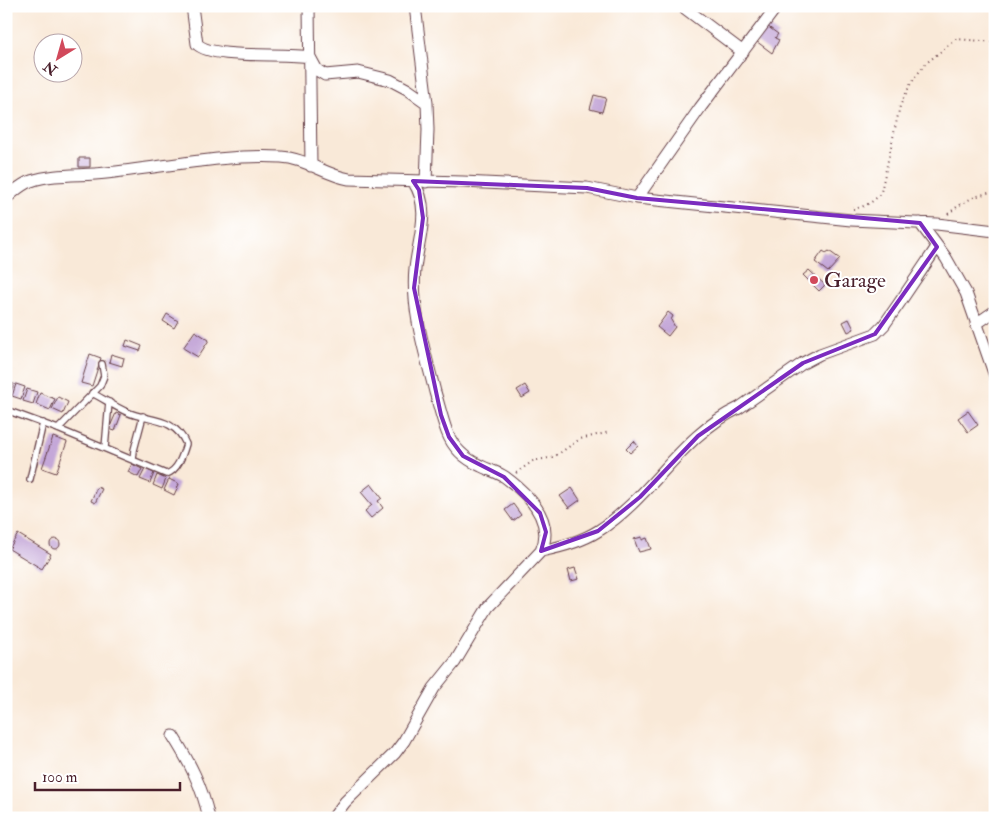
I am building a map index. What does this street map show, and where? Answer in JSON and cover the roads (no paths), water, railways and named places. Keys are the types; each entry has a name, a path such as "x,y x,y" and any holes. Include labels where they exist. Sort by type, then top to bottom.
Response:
{"street":[{"path":"192,6 198,44 204,49 310,57"},
{"path":"309,6 311,166"},
{"path":"415,6 427,103 426,182"},
{"path":"682,6 743,52"},
{"path":"637,198 777,6"},
{"path":"310,57 317,70 325,75 358,72 390,80 427,103"},
{"path":"6,198 29,181 42,178 108,173 208,159 281,157 296,159 336,177 349,179 588,188 637,198 851,220 937,224 995,231"},
{"path":"334,818 345,802 396,753 434,688 455,662 488,607 541,551 545,542 544,522 531,502 504,477 463,456 449,437 441,415 416,308 414,288 415,266 424,218 419,190 413,181"},
{"path":"920,224 957,276 966,293 995,376"},
{"path":"541,551 562,547 598,531 640,497 682,450 698,436 729,412 747,402 803,363 820,354 875,334 884,325 937,247"},
{"path":"976,324 995,311"},
{"path":"173,736 191,764 201,787 209,818"}],"lane":[{"path":"58,429 102,382 104,372 102,364"},
{"path":"6,410 58,429 166,474 170,473 177,466 186,444 183,437 173,427 156,419 124,411 92,393"},
{"path":"105,448 109,402"},
{"path":"133,460 143,416"},
{"path":"30,479 43,424"}],"place":[{"name":"Garage","path":"814,280"}]}
